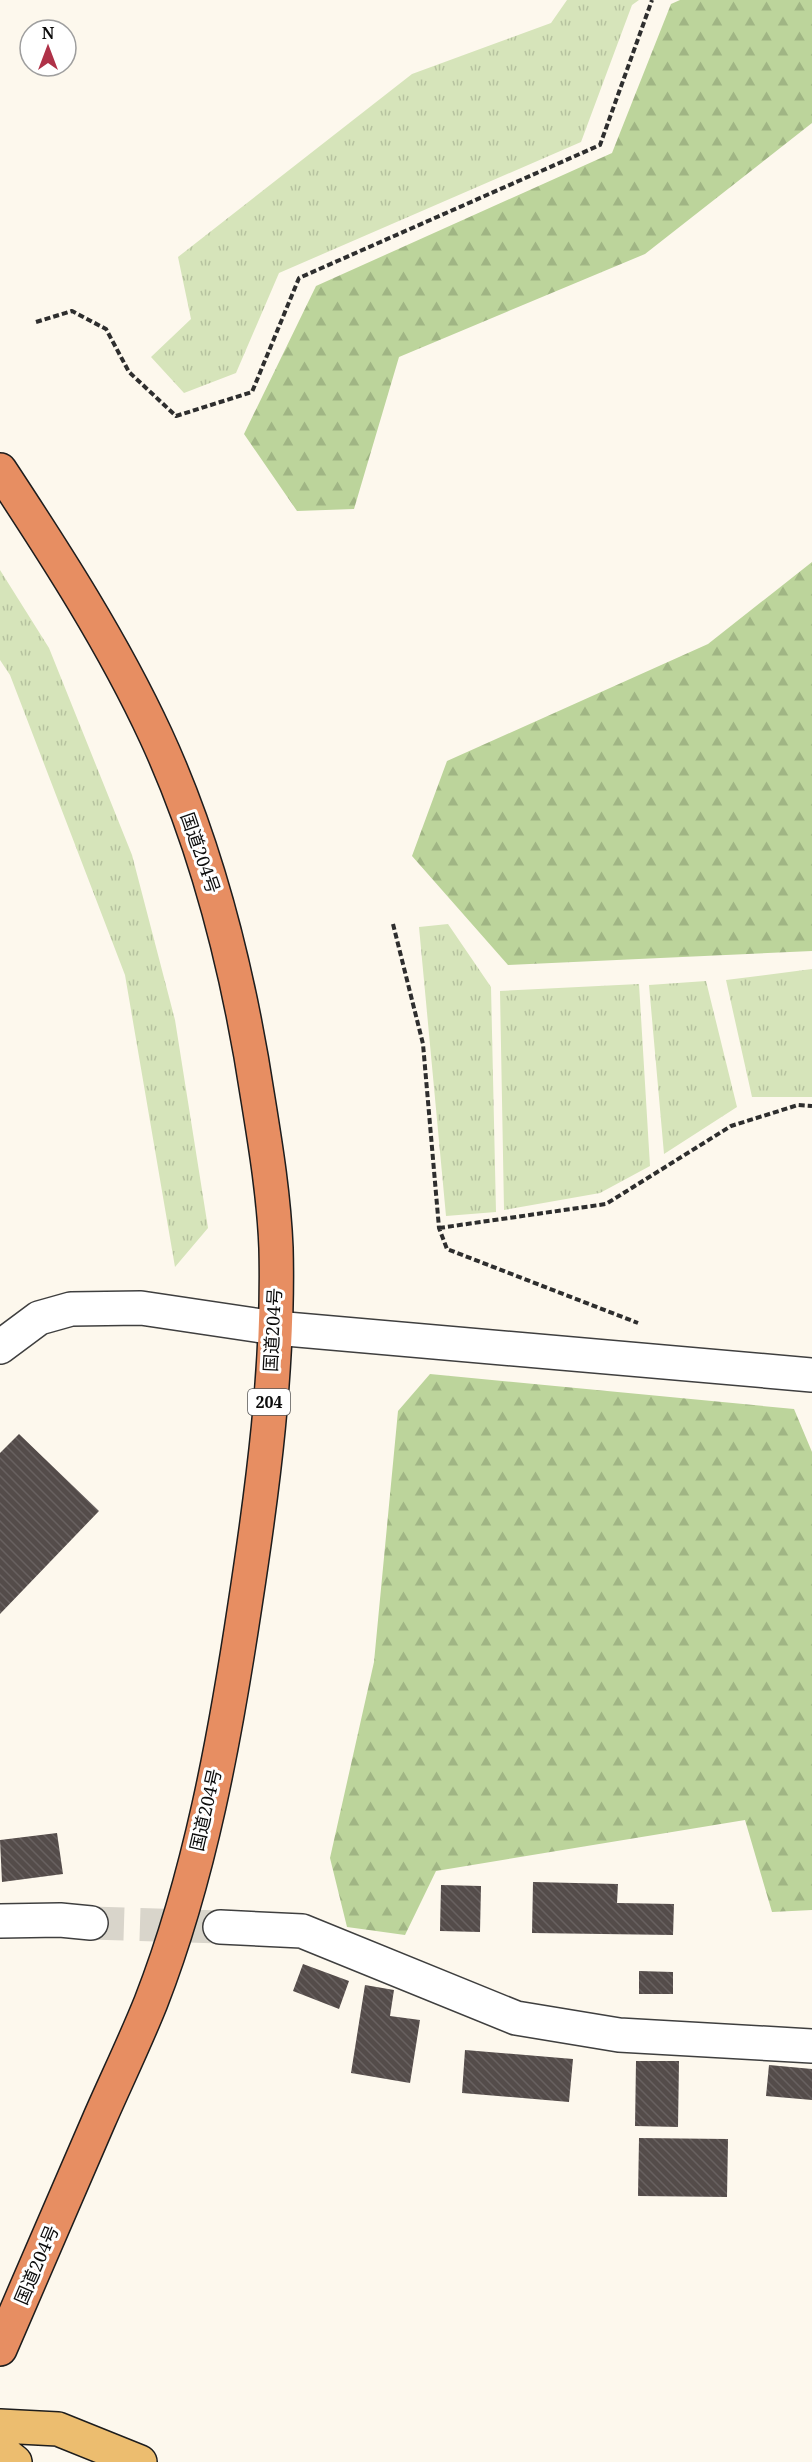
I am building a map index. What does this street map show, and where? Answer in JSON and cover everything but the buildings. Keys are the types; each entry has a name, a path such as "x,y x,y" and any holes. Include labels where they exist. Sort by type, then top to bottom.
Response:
{"highway":[{"name":"国道204号","path":"0,470 102,632 156,737 196,837 228,939 254,1070 266,1148 276,1244 275,1328 264,1461 233,1684 187,1891 152,2000 0,2349"}],"main road":[{"path":"0,2426 58,2429 140,2462"},
{"path":"0,2450 15,2462"}],"street":[{"path":"0,1347 39,1318 71,1309 141,1308 275,1328 812,1375"},
{"path":"0,1921 60,1920 91,1923"},
{"path":"220,1927 302,1931 516,2018 619,2035 812,2046"}],"path":[{"path":"36,322 72,311 106,329 129,372 176,416 252,392 299,278 600,145 652,0"},
{"path":"393,924 423,1044 439,1228 447,1250 642,1324 655,1361"},
{"path":"439,1228 606,1204 731,1126 798,1105 812,1106"}],"green space":[{"path":"567,0 639,0 632,5 581,142 279,273 236,373 184,393 151,357 191,319 178,257 412,74 551,23"},
{"path":"680,0 812,0 812,123 645,254 399,357 354,509 297,511 244,434 316,286 612,153 671,4"},
{"path":"812,562 812,951 508,965 412,856 447,761 708,644"},
{"path":"0,570 49,648 132,855 175,1020 208,1228 175,1267 125,975 10,675 0,660"},
{"path":"448,924 491,987 496,1212 446,1216 419,927"},
{"path":"812,969 812,1097 752,1097 726,980"},
{"path":"706,981 737,1107 664,1154 649,985"},
{"path":"639,984 650,1166 600,1193 504,1210 500,991"},
{"path":"430,1374 794,1409 812,1452 812,1910 772,1912 745,1820 436,1871 405,1935 347,1927 330,1858 374,1662 398,1411"}],"tunnel":[{"path":"91,1923 220,1927"}]}
